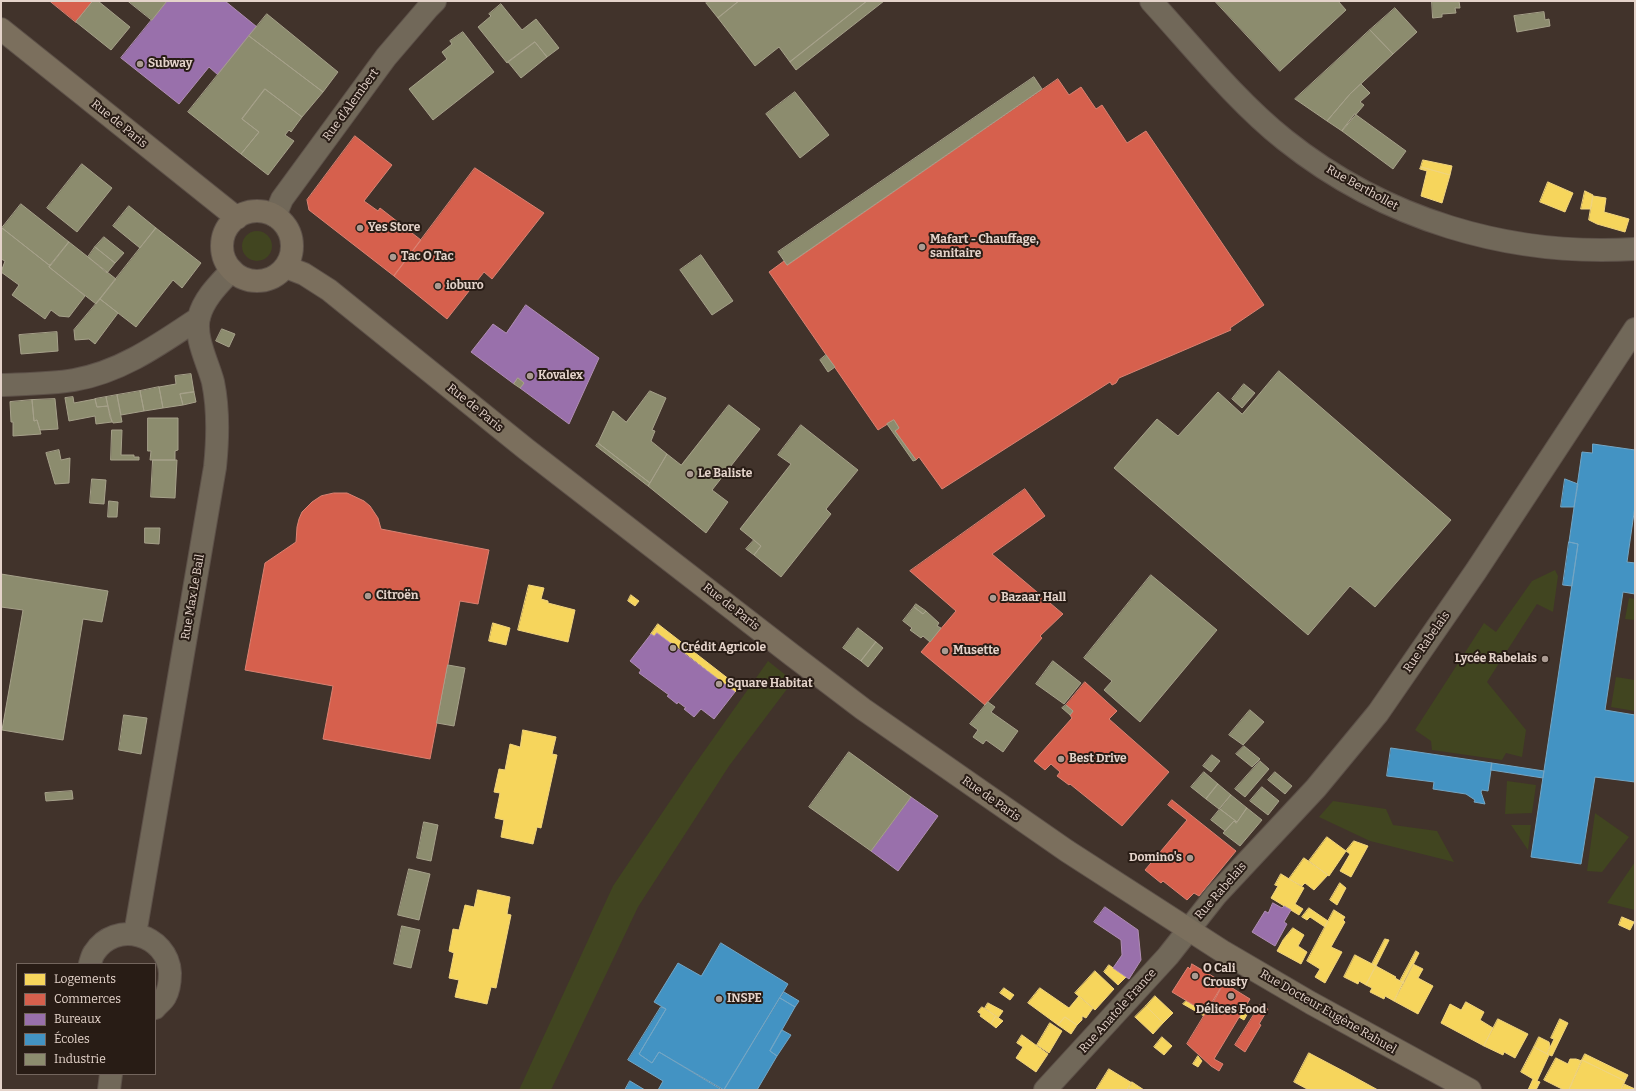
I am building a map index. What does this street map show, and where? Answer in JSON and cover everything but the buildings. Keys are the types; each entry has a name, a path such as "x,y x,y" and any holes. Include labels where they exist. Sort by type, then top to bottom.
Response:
{"main road":[{"name":"Rue de Paris","path":"1,29 237,218"},
{"path":"256,211 266,212 275,216 287,228 293,245 291,257 286,267 270,279 260,281 240,277 232,270 225,260 222,249 223,237 228,226 237,218 246,213 256,211"},
{"name":"Rue de Paris","path":"286,267 304,274 329,290 526,449 864,709 1067,851 1188,930"},
{"name":"Rue Docteur Eugène Rahuel","path":"1188,930 1311,1003 1470,1090"}],"street":[{"name":"Rue d'Alembert","path":"275,216 282,199 386,57 435,1"},
{"name":"Rue Berthollet","path":"1151,1 1248,107 1285,140 1323,168 1355,188 1400,210 1473,234 1546,247 1588,250 1635,248"},
{"name":"Rue Max Le Bail","path":"135,934 218,441 218,414 213,382 198,331 199,318 206,301 217,286 232,270"},
{"path":"1,385 74,380 98,374 141,356 199,318"},
{"name":"Rue Rabelais","path":"1188,930 1216,895 1316,788 1378,713 1476,571 1635,329"},
{"name":"Rue Anatole France","path":"1045,1090 1163,962 1188,930"},
{"path":"90,963 94,952 104,942 120,935 135,934 150,939 163,950 170,964 170,980 166,996 156,1007"},
{"path":"109,1090 111,1075"}],"green space":[{"path":"257,231 263,232 271,240 271,252 263,260 257,261 251,260 243,252 242,246 243,240 251,232"},
{"path":"1555,570 1558,576 1553,612 1537,604 1487,682 1526,730 1522,757 1506,753 1502,760 1432,750 1431,741 1415,730 1484,623 1496,632 1532,581"},
{"path":"1629,598 1635,599 1635,620 1625,619"},
{"path":"768,661 793,681 729,766 638,907 551,1090 519,1090 613,886 693,767"},
{"path":"1616,677 1635,680 1635,711 1611,707"},
{"path":"1507,781 1536,785 1532,813 1505,814"},
{"path":"1333,801 1386,809 1393,825 1437,831 1454,862 1370,841 1319,817"},
{"path":"1595,813 1629,837 1602,872 1587,871"},
{"path":"1511,825 1531,825 1528,850"},
{"path":"1635,862 1635,910 1607,903"}],"place":[{"name":"Subway","path":"140,64"},
{"name":"Yes Store","path":"360,228"},
{"name":"Mafart - Chauffage, sanitaire","path":"922,247"},
{"name":"Tac O Tac","path":"393,257"},
{"name":"ioburo","path":"438,286"},
{"name":"Kovalex","path":"530,376"},
{"name":"Le Baliste","path":"690,474"},
{"name":"Citroën","path":"368,596"},
{"name":"Bazaar Hall","path":"993,598"},
{"name":"Crédit Agricole","path":"673,648"},
{"name":"Musette","path":"945,651"},
{"name":"Lycée Rabelais","path":"1545,659"},
{"name":"Square Habitat","path":"719,684"},
{"name":"Best Drive","path":"1061,759"},
{"name":"Domino's","path":"1190,858"},
{"name":"O Cali Crousty","path":"1195,976"},
{"name":"Délices Food","path":"1231,996"},
{"name":"INSPE","path":"719,999"}]}
